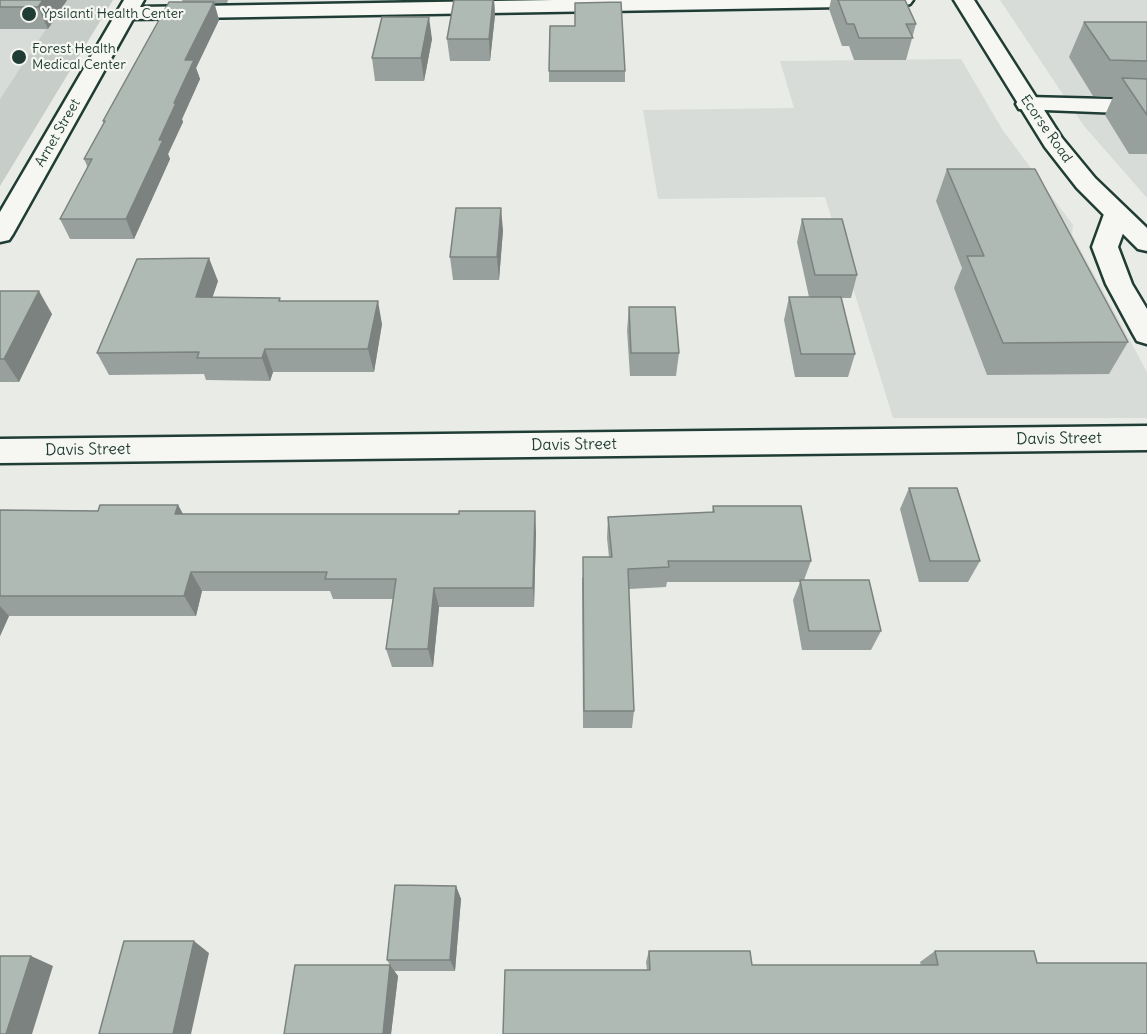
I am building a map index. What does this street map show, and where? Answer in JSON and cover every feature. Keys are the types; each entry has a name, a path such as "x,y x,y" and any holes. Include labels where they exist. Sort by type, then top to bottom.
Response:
{"street":[{"path":"130,6 903,0"},
{"name":"Ecorse Road","path":"964,0 1027,104 1053,142 1079,174 1147,243"},
{"name":"Arnet Street","path":"0,234 130,6"},
{"path":"1027,104 1147,107"},
{"path":"1117,214 1105,247 1119,284 1147,334"},
{"name":"Davis Street","path":"0,451 1147,438"}],"shaded area":[{"name":"Forest Health Medical Center","path":"0,0 76,0 0,115"},
{"path":"65,0 113,0 0,186 0,99"},
{"path":"1000,0 1147,0 1147,198 1084,126"},
{"path":"961,59 1002,129 1073,225 1072,234 1147,372 1147,418 893,418 825,197 658,199 643,110 794,108 780,61"}],"building":[{"path":"0,0 43,0 38,7 0,7"},
{"path":"454,0 493,0 489,39 447,39"},
{"path":"838,0 905,0 916,24 906,24 913,38 859,38 854,24 847,24"},
{"path":"169,2 214,2 185,60 194,60 159,140 163,140 126,219 60,219 92,159 84,159 105,121 103,121"},
{"path":"621,2 625,71 549,71 550,26 575,26 575,3"},
{"path":"382,17 429,17 421,58 372,58"},
{"path":"1084,22 1147,22 1147,61 1110,60"},
{"path":"1122,78 1147,79 1147,115"},
{"path":"947,169 1035,169 1128,342 1003,343 967,256 984,256"},
{"path":"456,208 501,208 497,257 450,257"},
{"path":"802,219 842,219 857,275 815,275"},
{"path":"209,258 196,297 280,298 279,301 378,301 368,349 265,349 262,358 197,358 199,352 97,353 137,259"},
{"path":"0,291 39,291 4,359 0,359"},
{"path":"789,297 841,297 855,354 801,354"},
{"path":"629,307 675,307 679,353 631,353"},
{"path":"909,488 957,488 980,561 930,561"},
{"path":"100,505 178,505 175,514 459,514 459,511 535,511 533,588 434,588 428,649 386,649 396,579 325,579 327,572 191,572 184,596 0,596 0,510 98,511"},
{"path":"713,506 801,506 811,561 668,561 669,567 628,569 634,711 584,711 583,557 612,557 608,517 714,512"},
{"path":"800,580 869,580 881,631 809,631"},
{"path":"395,885 456,886 450,960 387,960"},
{"path":"124,941 194,941 173,1034 99,1034"},
{"path":"649,951 750,951 752,965 938,965 935,951 1034,951 1037,963 1147,963 1147,1034 503,1034 505,970 650,970"},
{"path":"0,956 31,956 6,1034 0,1034"},
{"path":"295,965 390,965 383,1034 284,1034"}],"place":[{"name":"Ypsilanti Health Center","path":"29,14"},
{"name":"Forest Health Medical Center","path":"19,57"}]}
